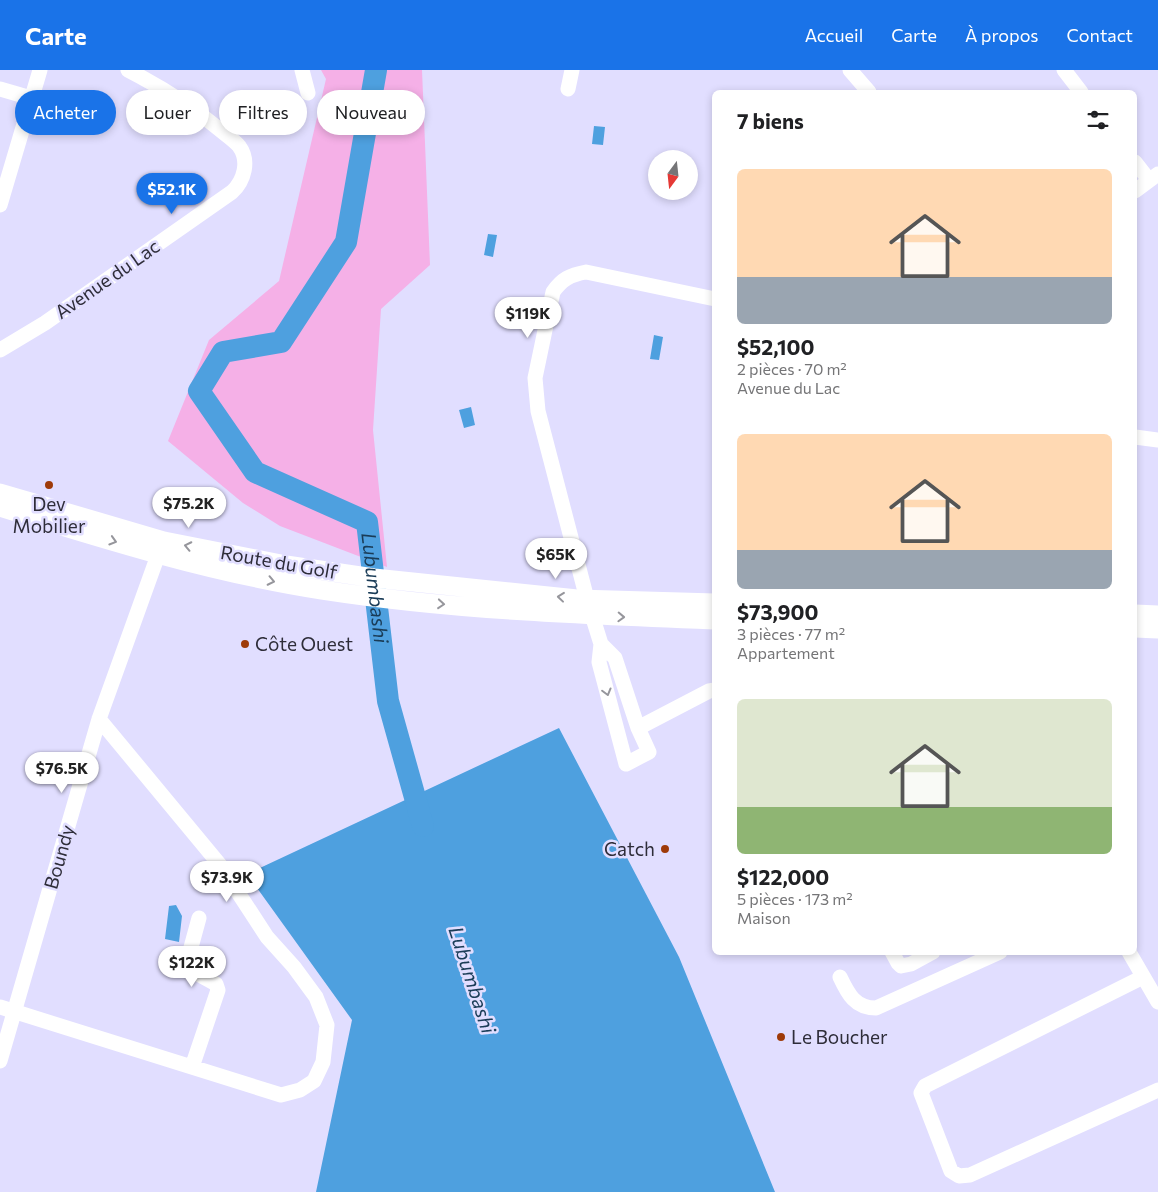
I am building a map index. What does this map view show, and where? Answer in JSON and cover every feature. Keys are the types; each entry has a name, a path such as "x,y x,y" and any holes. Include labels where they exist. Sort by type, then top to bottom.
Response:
{"main road":[{"name":"Route du Golf","path":"0,493 161,548 255,559 374,587 395,581 589,607 712,603"},
{"path":"0,507 161,548"},
{"path":"374,587 393,599 589,607 712,620"},
{"path":"1137,614 1158,615"},
{"path":"1137,628 1158,629"}],"street":[{"path":"34,90 40,70"},
{"name":"Avenue du Lac","path":"0,350 45,323 232,192 240,183 244,166 240,147 196,111 159,86 128,70"},
{"path":"302,70 308,93"},
{"path":"568,89 572,70"},
{"path":"850,70 868,90"},
{"path":"1064,70 1079,90"},
{"path":"0,89 15,93"},
{"path":"0,205 20,135"},
{"path":"1137,164 1154,177 1137,190"},
{"path":"601,644 615,658 638,728 650,752 626,764 599,662 601,644 589,607 536,395 535,378 553,292 559,283 570,275 586,272 712,298"},
{"path":"1137,437 1158,440"},
{"name":"Boundy","path":"0,1061 99,719 161,548"},
{"path":"638,728 712,691"},
{"path":"0,1007 281,1095 300,1090 314,1081 323,1062 326,1021 316,998 294,967 267,937 220,865 99,719"},
{"path":"192,1067 218,990 216,984 196,973 188,962 199,918"},
{"path":"894,955 902,966 927,955"},
{"path":"840,977 853,1001 867,1008 876,1008 927,987 994,955"},
{"path":"1131,955 1158,1002"},
{"path":"914,962 927,987"},
{"path":"1143,977 925,1086 921,1093 950,1171 959,1176 970,1175 1158,1090"}],"shaded area":[{"path":"321,70 422,70 423,90 323,90 326,79"},
{"path":"317,118 317,135 425,135 430,265 381,309 373,430 387,567 280,526 243,503 168,441 209,340 279,281"}],"water":[{"path":"594,126 605,127 603,145 592,144"},
{"path":"488,234 497,235 493,257 484,255"},
{"path":"654,335 663,337 659,360 650,359"},
{"path":"471,407 475,425 464,428 459,410"},
{"path":"559,728 679,957 775,1192 316,1192 352,1020 247,874"},
{"path":"176,905 182,916 179,942 165,939 169,906"}],"waterway":[{"name":"Lubumbashi","path":"376,70 346,242 281,342 223,352 199,391 255,472 367,522 388,701 423,826"}],"place":[{"name":"Dev Mobilier","path":"49,485"},
{"name":"Côte Ouest","path":"245,644"},
{"name":"Catch","path":"665,849"},
{"name":"Le Boucher","path":"781,1037"}]}
